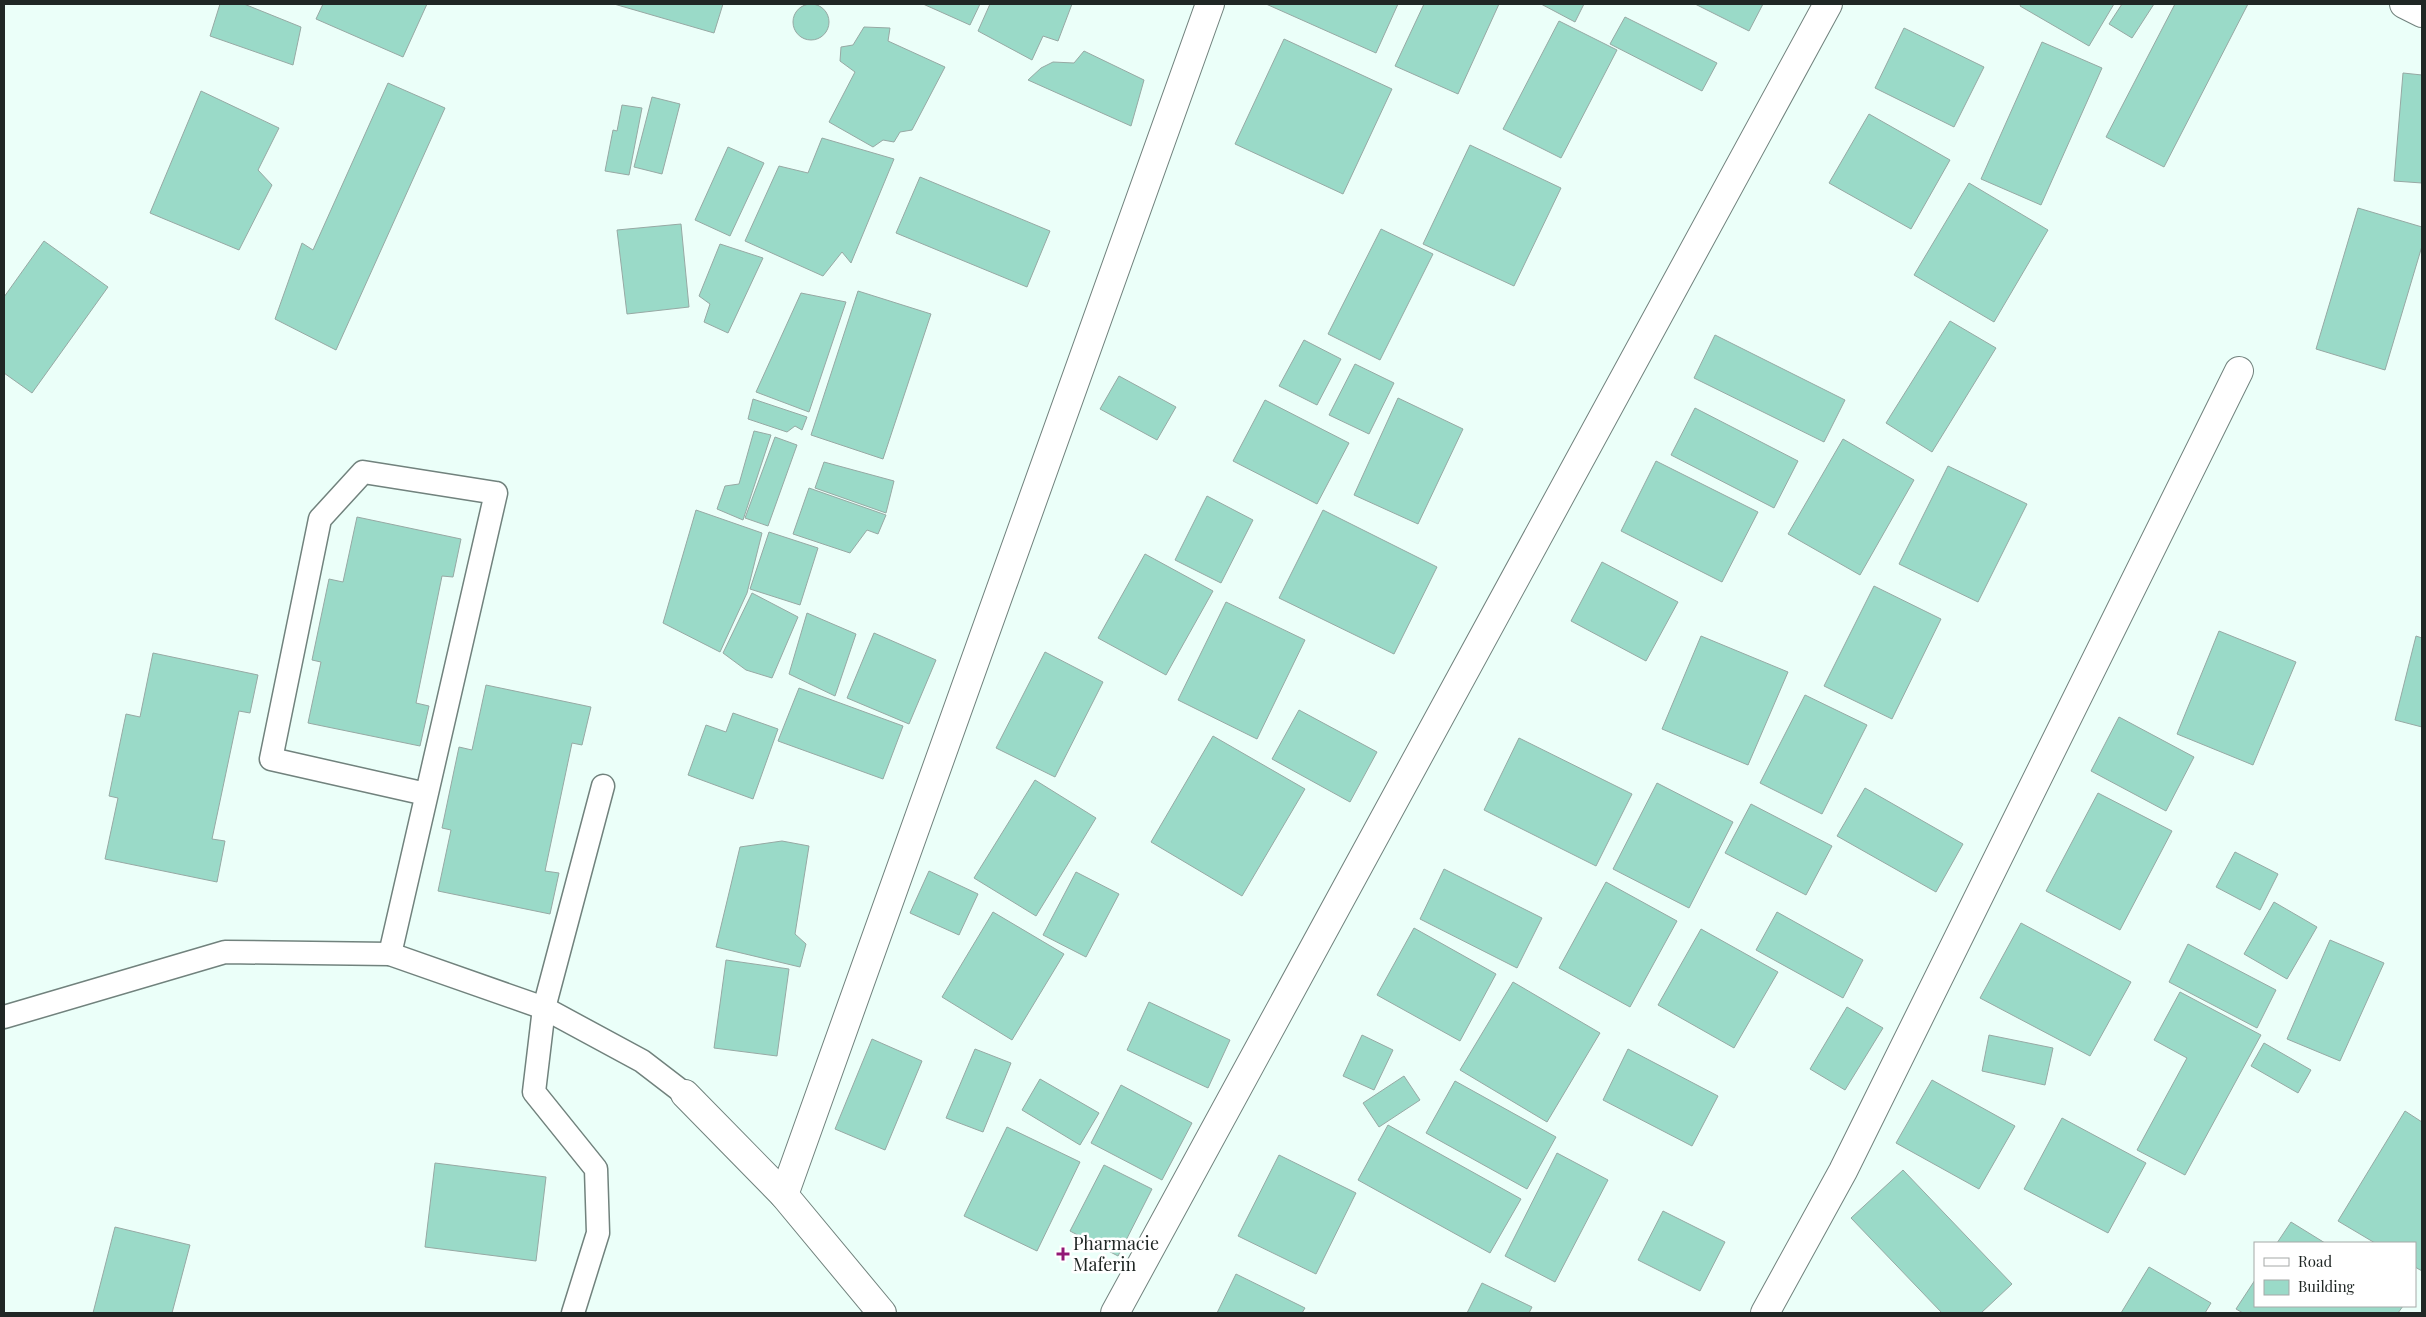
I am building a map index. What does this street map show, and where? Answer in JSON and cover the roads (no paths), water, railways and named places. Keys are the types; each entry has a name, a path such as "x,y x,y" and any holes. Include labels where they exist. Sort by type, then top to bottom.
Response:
{"street":[{"path":"784,1195 1210,4"},
{"path":"1115,1313 1828,4"},
{"path":"2404,4 2422,13"},
{"path":"1765,1313 1843,1171 2239,371"},
{"path":"685,1094 784,1195 882,1313"}],"lane":[{"path":"390,954 496,493 363,472 320,519 271,758 426,794"},
{"path":"573,1313 598,1234 596,1169 534,1092 544,1008 603,786"},
{"path":"4,1017 225,952 390,954 544,1008 642,1060 685,1094"}],"place":[{"name":"Pharmacie Maferin","path":"1063,1254"}]}
